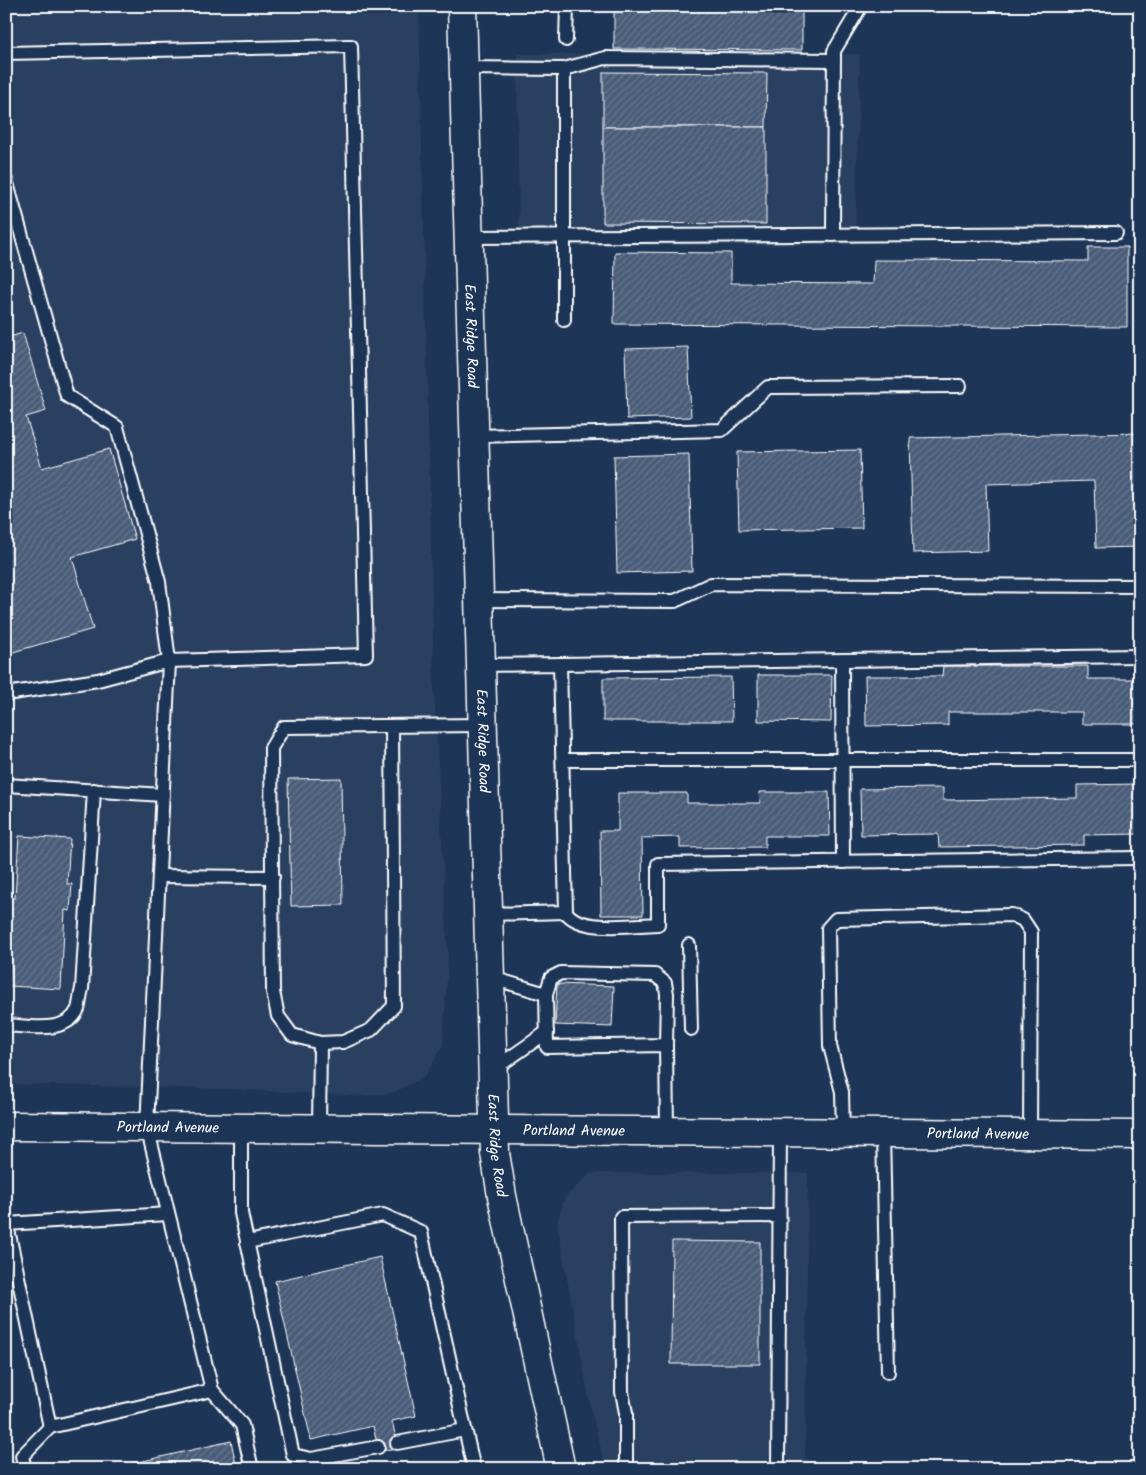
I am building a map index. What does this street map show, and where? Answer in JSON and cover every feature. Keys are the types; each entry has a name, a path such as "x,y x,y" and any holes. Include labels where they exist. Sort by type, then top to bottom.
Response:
{"main road":[{"name":"East Ridge Road","path":"462,6 494,1129 498,1178 561,1469"},
{"name":"Portland Avenue","path":"6,1126 1140,1134"}],"lane":[{"path":"566,40 567,6"},
{"path":"833,234 834,52 862,6"},
{"path":"6,54 351,46 366,655 169,661 98,680 6,694"},
{"path":"464,68 564,69 605,58 834,60"},
{"path":"564,69 564,320"},
{"path":"6,180 67,396 117,427 160,582 169,661 147,1127 212,1390 242,1425 252,1469"},
{"path":"469,237 1116,233"},
{"path":"473,436 722,430 768,387 960,386"},
{"path":"479,600 674,602 711,584 1140,586"},
{"path":"481,665 1140,656"},
{"path":"842,660 843,862"},
{"path":"560,664 566,912 570,918 584,924 658,924 658,864 1140,858"},
{"path":"392,726 394,1006 371,1030 343,1042 320,1043 292,1035 278,1016 273,992 271,748 284,727 482,725"},
{"path":"563,760 1140,760"},
{"path":"6,785 163,795"},
{"path":"6,1025 48,1028 65,1023 77,1010 82,989 94,790"},
{"path":"159,876 273,877"},
{"path":"488,914 566,912"},
{"path":"843,1132 842,1092 830,1046 828,928 836,919 1012,915 1023,920 1031,932 1030,1134"},
{"path":"689,945 691,1029"},
{"path":"666,1045 547,1047 546,994 551,978 561,973 655,975 665,983 667,994 668,1130"},
{"path":"489,977 546,994"},
{"path":"492,1070 547,1032"},
{"path":"319,1128 320,1043"},
{"path":"241,1127 240,1212 293,1455 312,1464 378,1447"},
{"path":"778,1469 780,1131"},
{"path":"883,1132 888,1372"},
{"path":"50,1427 6,1225 168,1214"},
{"path":"247,1242 383,1215 420,1232 474,1469"},
{"path":"626,1469 626,1413 622,1392 621,1217 779,1216"},
{"path":"25,1469 22,1456 50,1427 212,1390"},
{"path":"397,1443 465,1430"}],"shaded area":[{"path":"6,6 419,6 434,688 448,957 443,1046 425,1076 393,1093 363,1096 227,1089 6,1084"},
{"path":"517,54 860,54 855,245 519,246"},
{"path":"591,1173 808,1173 805,1458 823,1469 606,1469 590,1405 557,1223 565,1197"}],"building":[{"path":"614,6 802,6 802,50 614,49"},
{"path":"603,72 767,73 766,127 603,127"},
{"path":"603,127 766,127 766,224 603,223"},
{"path":"1088,247 1127,247 1127,327 614,324 615,252 731,253 731,283 873,284 874,260 1088,261"},
{"path":"23,333 46,411 26,417 42,468 109,449 135,539 72,557 93,629 6,654 6,338"},
{"path":"688,347 691,417 627,419 625,349"},
{"path":"1140,433 1140,547 1096,548 1094,481 986,484 988,551 913,553 910,438"},
{"path":"860,450 862,528 739,530 737,452"},
{"path":"689,454 692,571 617,573 614,456"},
{"path":"943,666 1088,666 1088,679 1140,679 1140,724 1082,724 1082,712 948,712 948,725 866,726 865,676 942,676"},
{"path":"758,675 832,675 831,722 758,721"},
{"path":"731,677 732,721 603,721 603,678"},
{"path":"341,778 343,905 291,906 288,779"},
{"path":"1140,784 1140,834 1084,835 1084,845 939,847 938,834 861,835 860,789 943,788 943,800 1077,798 1077,785"},
{"path":"759,792 829,792 830,836 765,836 765,847 680,848 680,837 642,838 643,915 601,915 600,831 618,831 618,793 687,793 687,803 760,803"},
{"path":"19,836 70,839 67,884 72,884 70,911 65,910 61,989 9,986 12,944 7,943 9,898 15,898"},
{"path":"557,984 614,986 612,1027 555,1025"},
{"path":"672,1241 760,1242 760,1364 671,1364"},
{"path":"380,1257 416,1416 392,1421 398,1447 379,1452 373,1426 311,1440 275,1281"},
{"path":"231,1441 237,1469 108,1469"}]}
